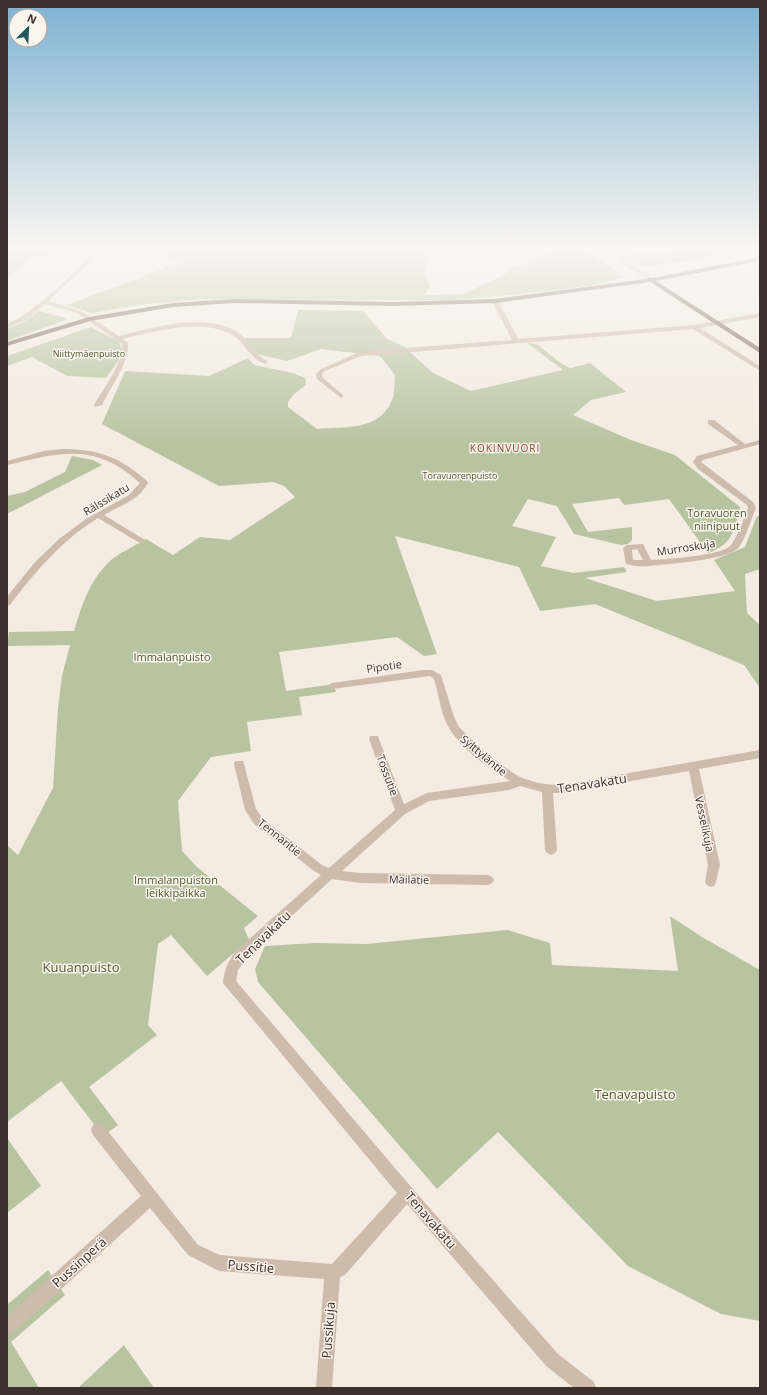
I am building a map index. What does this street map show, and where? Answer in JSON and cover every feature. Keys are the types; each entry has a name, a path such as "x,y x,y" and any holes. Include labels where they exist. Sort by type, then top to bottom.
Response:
{"main road":[{"path":"7,344 89,319 119,313"},
{"path":"702,313 760,351"}],"street":[{"path":"7,326 23,319 30,313"},
{"path":"81,313 125,343 126,351 98,405"},
{"path":"502,313 516,341"},
{"path":"340,396 320,379 319,374 323,370 360,354 373,351 388,352 694,327 760,315"},
{"path":"119,338 168,327 196,325 215,326 238,335 256,358 265,362"},
{"path":"694,327 760,369"},
{"path":"711,422 744,446"},
{"name":"Murroskuja","path":"649,564 702,557 731,550 735,547 752,508 750,504 701,468 697,462 700,458 760,442"},
{"name":"Rälssikatu","path":"7,463 50,454 84,451 105,456 121,464 135,473 144,483 141,491 98,515 66,537 42,559 7,603"},
{"path":"98,515 141,540"},
{"name":"Pipotie","path":"332,686 423,673 432,673 438,677"},
{"name":"Sylttyläntie","path":"438,677 451,722 458,734 506,775 520,782"},
{"name":"Tossutie","path":"374,739 401,812"},
{"name":"Tenavakatu","path":"588,1388 552,1360 407,1193 229,983 229,971 238,958 401,812 427,797 509,786 520,782 547,789 561,789 693,766 705,762 760,754"},
{"name":"Tennaritie","path":"239,764 251,810 259,822 318,868 331,874"},
{"name":"Vesselikuja","path":"693,766 714,864 711,882"},
{"path":"547,789 552,850"},
{"name":"Mailatie","path":"331,874 360,878 488,880"},
{"name":"Pussitie","path":"98,1130 193,1250 219,1263 332,1272"},
{"path":"332,1272 339,1269 407,1193"},
{"name":"Pussinperä","path":"7,1327 151,1197"},
{"name":"Pussikuja","path":"324,1388 332,1272"}],"green space":[{"path":"35,313 47,313 67,318 66,320 7,341 7,329 25,321"},
{"path":"297,313 365,313 387,339 407,348 498,341 496,345 410,352 433,373 471,391 563,370 526,342 538,345 562,364 570,368 590,363 626,392 591,400 573,415 631,440 675,455 740,507 734,530 722,546 708,553 669,499 624,505 619,498 572,504 588,532 632,527 632,540 628,544 621,545 574,534 557,506 528,499 512,526 556,537 541,566 573,573 624,567 627,572 585,578 657,601 735,591 714,560 745,547 756,518 760,514 760,569 745,574 747,613 760,625 760,688 744,665 595,604 540,611 519,567 395,536 437,654 424,656 397,637 279,652 286,691 334,684 336,692 299,697 302,715 247,722 251,751 211,757 178,801 182,851 197,867 258,916 244,928 249,940 207,976 171,935 158,944 148,1025 157,1035 89,1087 118,1125 103,1136 61,1081 7,1122 7,845 18,855 53,788 58,708 62,676 70,645 7,646 9,632 74,631 84,602 97,575 119,554 146,539 173,555 200,537 230,540 295,497 284,486 273,482 219,486 102,424 125,371 209,376 248,358 254,365 293,373 305,378 306,385 294,394 288,402 288,407 317,429 360,425 379,418 386,410 393,397 395,375 380,356 321,349 287,361 257,354 241,338 291,338"},
{"name":"Niittymäenpuisto","path":"91,327 118,341 122,348 119,360 106,378 67,376 32,357 7,366 7,356"},
{"path":"72,456 93,460 102,465 7,514 7,496 25,492 65,472"},
{"name":"Tenavapuisto","path":"670,916 702,937 760,970 760,1321 721,1314 628,1266 498,1132 437,1189 258,982 255,969 265,946 316,943 366,944 507,930 550,943 552,965 678,971"},
{"path":"7,1138 41,1186 7,1213"},
{"path":"48,1270 65,1295 11,1342 39,1388 7,1388 7,1305"},
{"path":"124,1345 154,1388 78,1388"}],"district":[{"name":"KOKINVUORI","path":"505,448"}],"park label":[{"name":"Toravuorenpuisto","path":"460,475"},
{"name":"Toravuoren niinipuut","path":"717,518"},
{"name":"Immalanpuisto","path":"172,656"},
{"name":"Immalanpuiston leikkipaikka","path":"176,885"},
{"name":"Kuuanpuisto","path":"81,967"}]}
